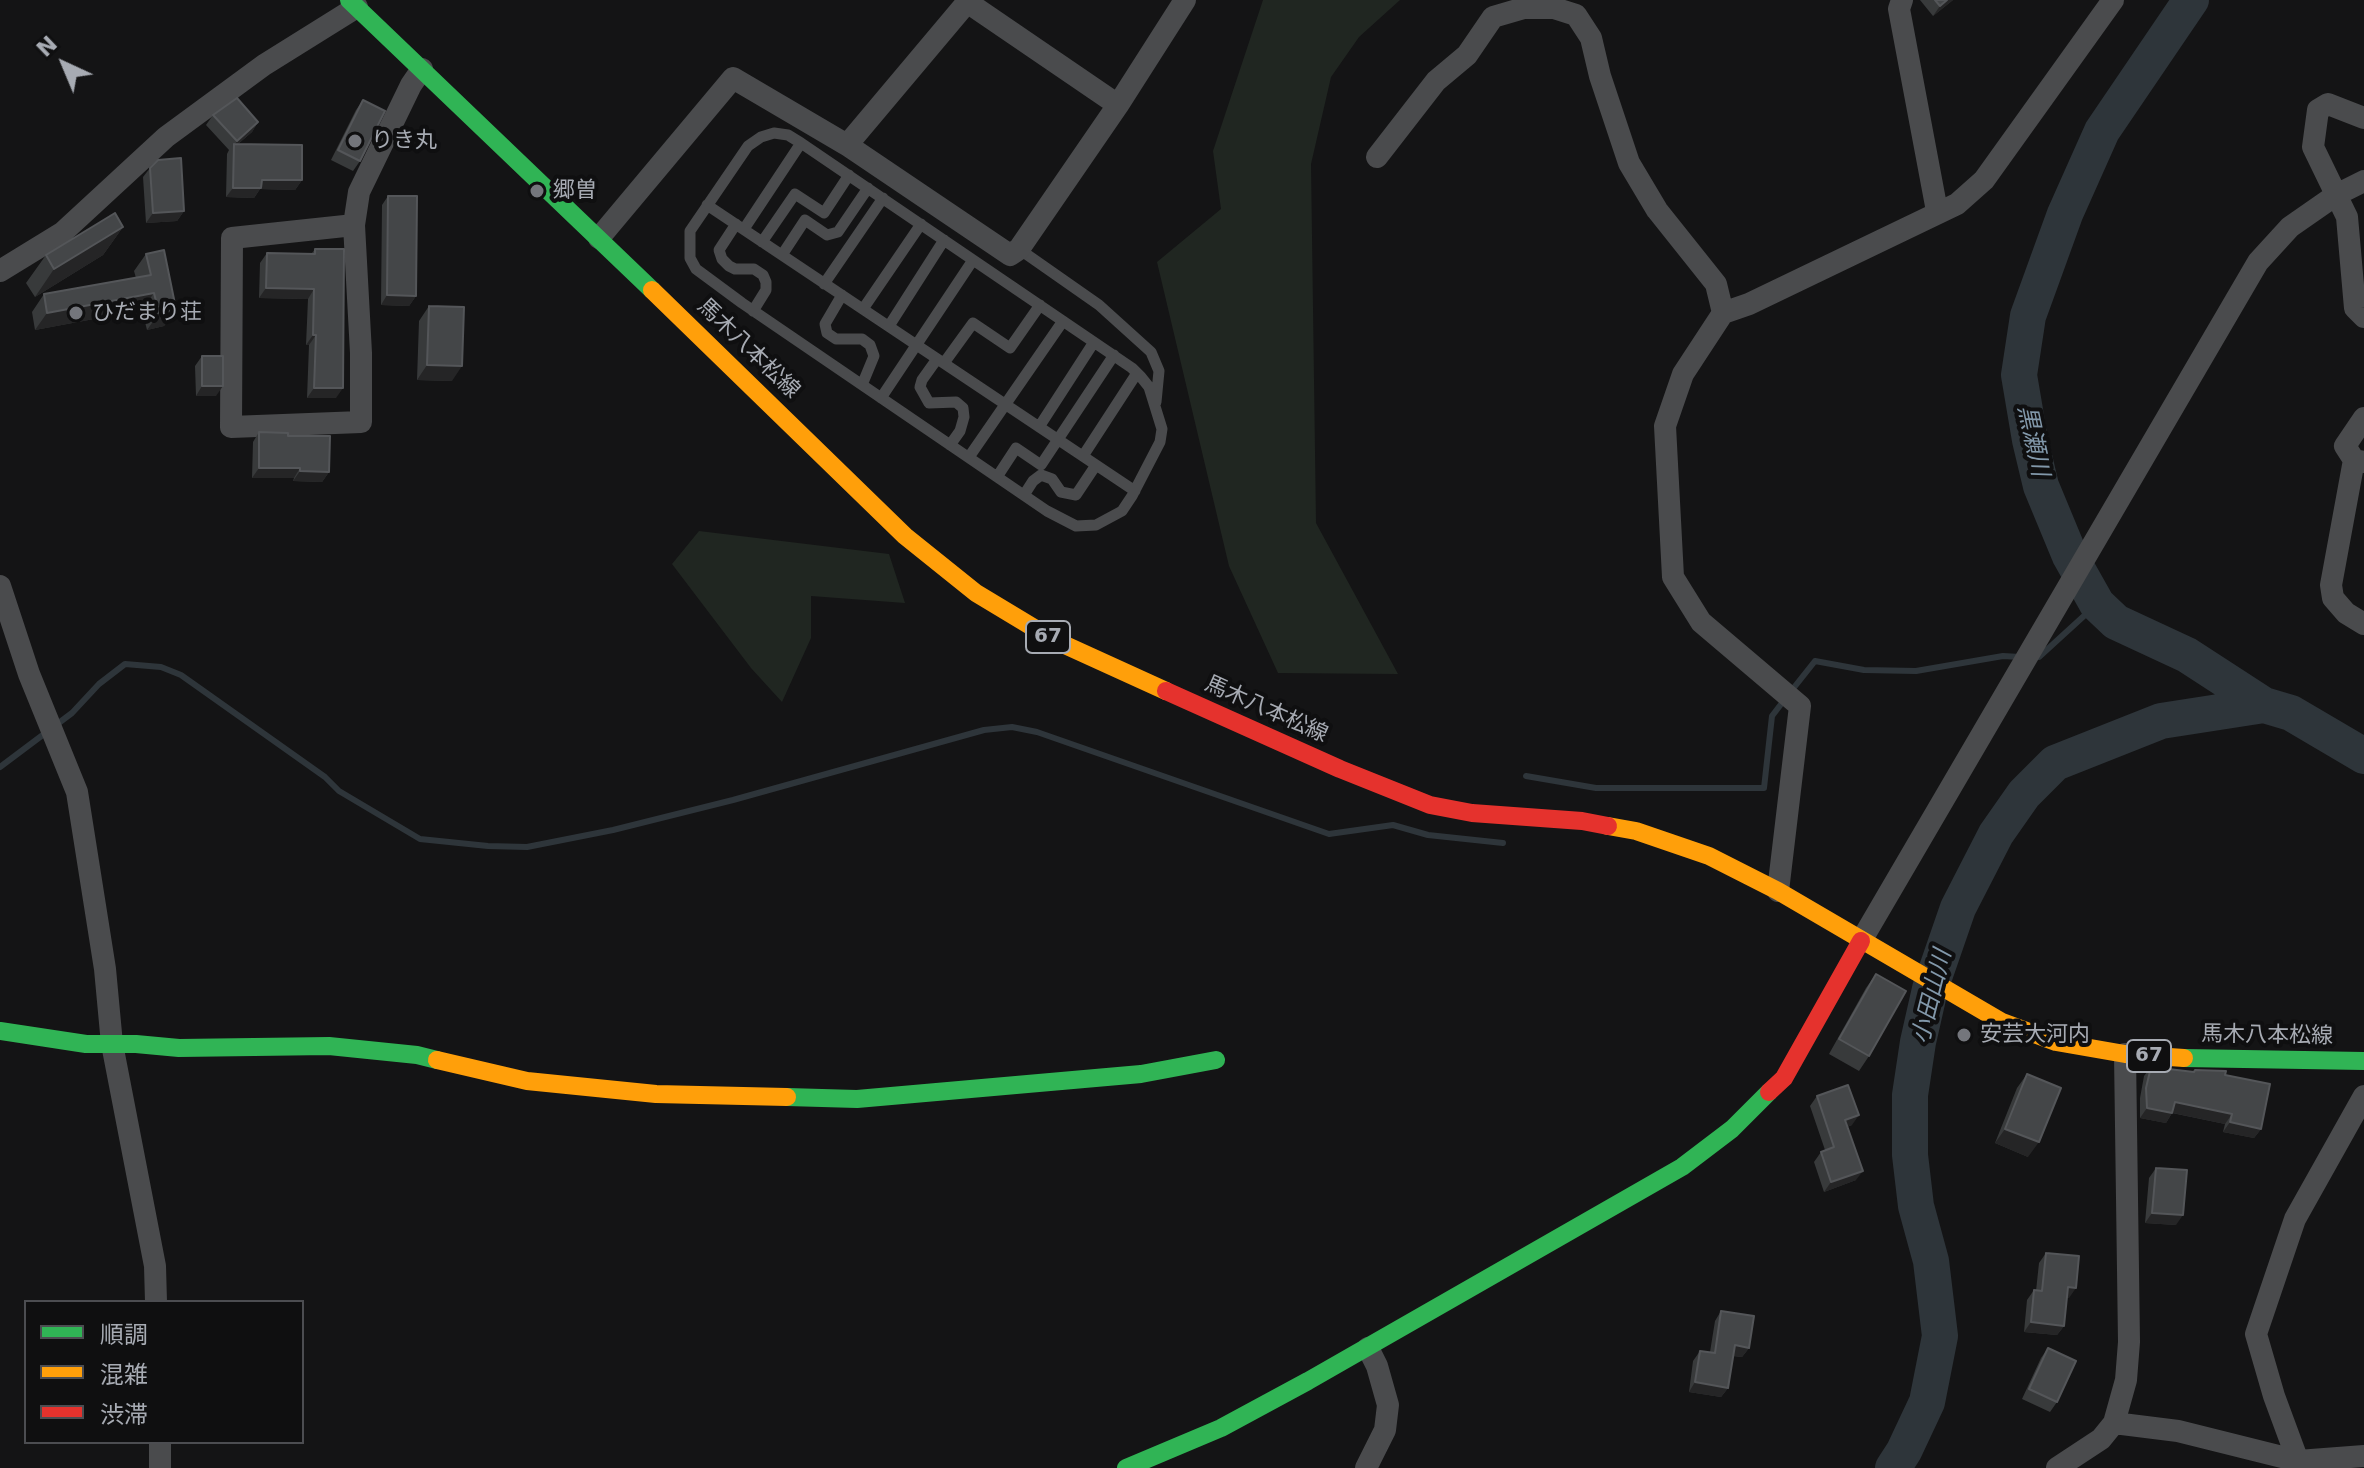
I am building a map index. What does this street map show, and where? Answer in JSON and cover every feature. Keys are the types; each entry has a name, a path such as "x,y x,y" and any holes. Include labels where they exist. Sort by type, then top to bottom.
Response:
{"main road":[{"name":"馬木八本松線","path":"353,4 905,536 957,579 1021,622 1125,674 1430,805 1472,813 1582,821 1636,831 1709,856 1778,891 2002,1022 2056,1042 2125,1054 2207,1060 2364,1061"},
{"path":"1126,1468 1221,1428 1368,1348 1682,1167 1732,1129 1784,1078 1861,941"},
{"path":"0,1031 86,1044 179,1048 329,1046 417,1055 527,1081 656,1094 857,1099 1141,1074 1216,1060"}],"street":[{"path":"599,238 733,78 847,145 1010,255 1019,249 1118,105 1185,0"},
{"path":"1902,0 1899,9 1937,211"},
{"path":"1778,891 1800,706 1701,622 1673,577 1665,426 1683,374 1723,313 1749,304 1957,204 1984,180 2113,0"},
{"path":"847,145 968,1 1118,105"},
{"path":"0,271 62,233 166,137 353,4"},
{"path":"1377,157 1436,81 1467,55 1493,17 1524,8 1554,8 1576,15 1591,38 1600,76 1629,163 1657,210 1716,284 1723,313"},
{"path":"354,225 232,238 231,427 361,422 361,353 354,225 359,192 411,85 422,69"},
{"path":"2364,118 2328,104 2318,110 2313,147 2347,217 2355,308 2364,317"},
{"path":"1861,941 2258,262 2290,227 2336,195 2364,181"},
{"path":"2364,418 2345,446 2359,461 2331,585 2333,598 2346,613 2364,624"},
{"path":"0,586 77,792 105,969 112,1044 155,1266 156,1300"},
{"path":"2057,1468 2101,1439 2114,1423 2126,1380 2129,1342 2125,1054"},
{"path":"2298,1461 2256,1334 2295,1219 2364,1096"},
{"path":"1366,1468 1385,1430 1388,1405 1377,1366 1368,1348"},
{"path":"2114,1423 2178,1431 2298,1461 2364,1456"},
{"path":"160,1444 160,1468"}],"lane":[{"path":"774,133 788,135 801,143 1137,373 1149,387 1162,429 1160,442 1122,511 1096,525 1076,526 997,477 696,269 690,258 690,231 748,146 774,133"},
{"path":"753,311 766,290 763,275 754,269 729,266 719,250 740,227 801,143"},
{"path":"762,242 795,194 824,213 849,175"},
{"path":"782,255 805,220 827,235 838,232 868,188"},
{"path":"824,284 883,198"},
{"path":"707,205 1135,491"},
{"path":"863,309 921,224"},
{"path":"889,326 944,240"},
{"path":"1019,249 1099,305 1151,352 1159,371 1156,404"},
{"path":"881,398 973,260"},
{"path":"842,295 825,324 827,333 836,339 862,339 870,345 874,356 862,385"},
{"path":"950,445 960,431 963,408 956,402 929,403 920,387 922,380 973,323 1010,348 1040,305"},
{"path":"969,457 1063,321"},
{"path":"1039,427 1094,342"},
{"path":"997,477 1016,448 1041,465 1114,355"},
{"path":"1083,456 1137,373"},
{"path":"1024,495 1041,475 1052,479 1061,492 1076,495 1096,465"}],"shaded area":[{"path":"1263,0 1400,0 1359,37 1331,77 1311,164 1316,523 1398,674 1278,673 1229,566 1157,262 1221,209 1213,151"},
{"path":"699,531 889,554 905,603 811,596 811,638 782,702 751,668 672,564"}],"building":[{"path":"237,98 258,122 237,141 213,115"},
{"name":"りき丸","path":"363,100 385,111 360,161 338,150"},
{"path":"234,144 302,145 302,180 262,180 261,188 233,188"},
{"path":"181,158 184,211 153,213 150,168 158,160"},
{"path":"388,196 417,196 416,296 387,295"},
{"path":"115,213 123,227 54,269 46,255"},
{"path":"315,249 344,249 343,388 314,388 314,289 266,288 267,253 315,254"},
{"path":"164,250 176,309 159,313 154,293 47,313 44,294 151,275 146,254"},
{"path":"429,306 464,307 462,366 427,365"},
{"path":"202,356 223,356 223,386 202,386"},
{"path":"259,432 330,436 329,472 259,468"},
{"path":"1876,974 1906,991 1869,1056 1839,1039"},
{"path":"2151,1067 2194,1072 2226,1071 2225,1075 2270,1084 2261,1129 2230,1122 2232,1114 2175,1102 2172,1113 2147,1108 2146,1088"},
{"path":"2027,1074 2061,1088 2039,1142 2005,1129"},
{"path":"1848,1085 1859,1115 1845,1120 1863,1171 1831,1182 1821,1152 1834,1147 1817,1096"},
{"path":"2156,1168 2187,1170 2183,1215 2152,1213"},
{"path":"2046,1253 2079,1256 2076,1288 2068,1287 2064,1326 2031,1322 2034,1290 2042,1291"},
{"path":"1721,1311 1754,1316 1749,1348 1735,1345 1728,1388 1695,1382 1700,1351 1715,1353"},
{"path":"2048,1348 2076,1361 2057,1402 2029,1389"}],"waterway":[{"name":"黒瀬川","path":"2191,0 2102,131 2065,214 2028,316 2019,375 2030,440 2041,486 2070,556 2097,604 2116,622 2187,655 2264,705 2291,713 2364,756"},
{"path":"2032,657 2039,657 2097,604"},
{"path":"1792,690 1815,661 1864,670 1916,671 2003,656 2020,657"},
{"path":"0,767 72,713 99,684 125,664 161,667 181,675 325,777 339,791 420,839 527,847 613,830 984,730 1012,727 1037,732 1329,834 1393,825 1428,835 1503,843"},
{"path":"1526,776 1596,788 1764,788 1772,716 1785,699"},
{"name":"小田山川","path":"1893,1468 1927,1402 1940,1336 1931,1261 1916,1206 1910,1155 1910,1095 1930,989 1958,908 1996,834 2024,794 2055,763 2161,721 2264,705"}],"traffic: fast":[{"path":"349,0 652,290"},
{"path":"0,1031 86,1044 179,1048 329,1046 437,1060"},
{"path":"2184,1058 2364,1061"},
{"path":"787,1097 857,1099 1141,1074 1216,1060"},
{"path":"1126,1468 1221,1428 1308,1381 1682,1167 1732,1129 1769,1092"}],"traffic: slow":[{"path":"652,290 905,536 976,593 1054,640 1166,691"},
{"path":"1608,826 1636,831 1709,856 1778,891 2002,1022 2056,1042 2125,1054 2184,1058"},
{"path":"437,1060 527,1081 656,1094 787,1097"}],"traffic: jam":[{"path":"1166,691 1340,769 1430,805 1472,813 1582,821 1608,826"},
{"path":"1769,1092 1784,1078 1861,941"}],"place":[{"name":"りき丸","path":"355,141"},
{"name":"郷曽","path":"537,191"},
{"name":"ひだまり荘","path":"76,313"},
{"name":"安芸大河内","path":"1964,1035"}]}
